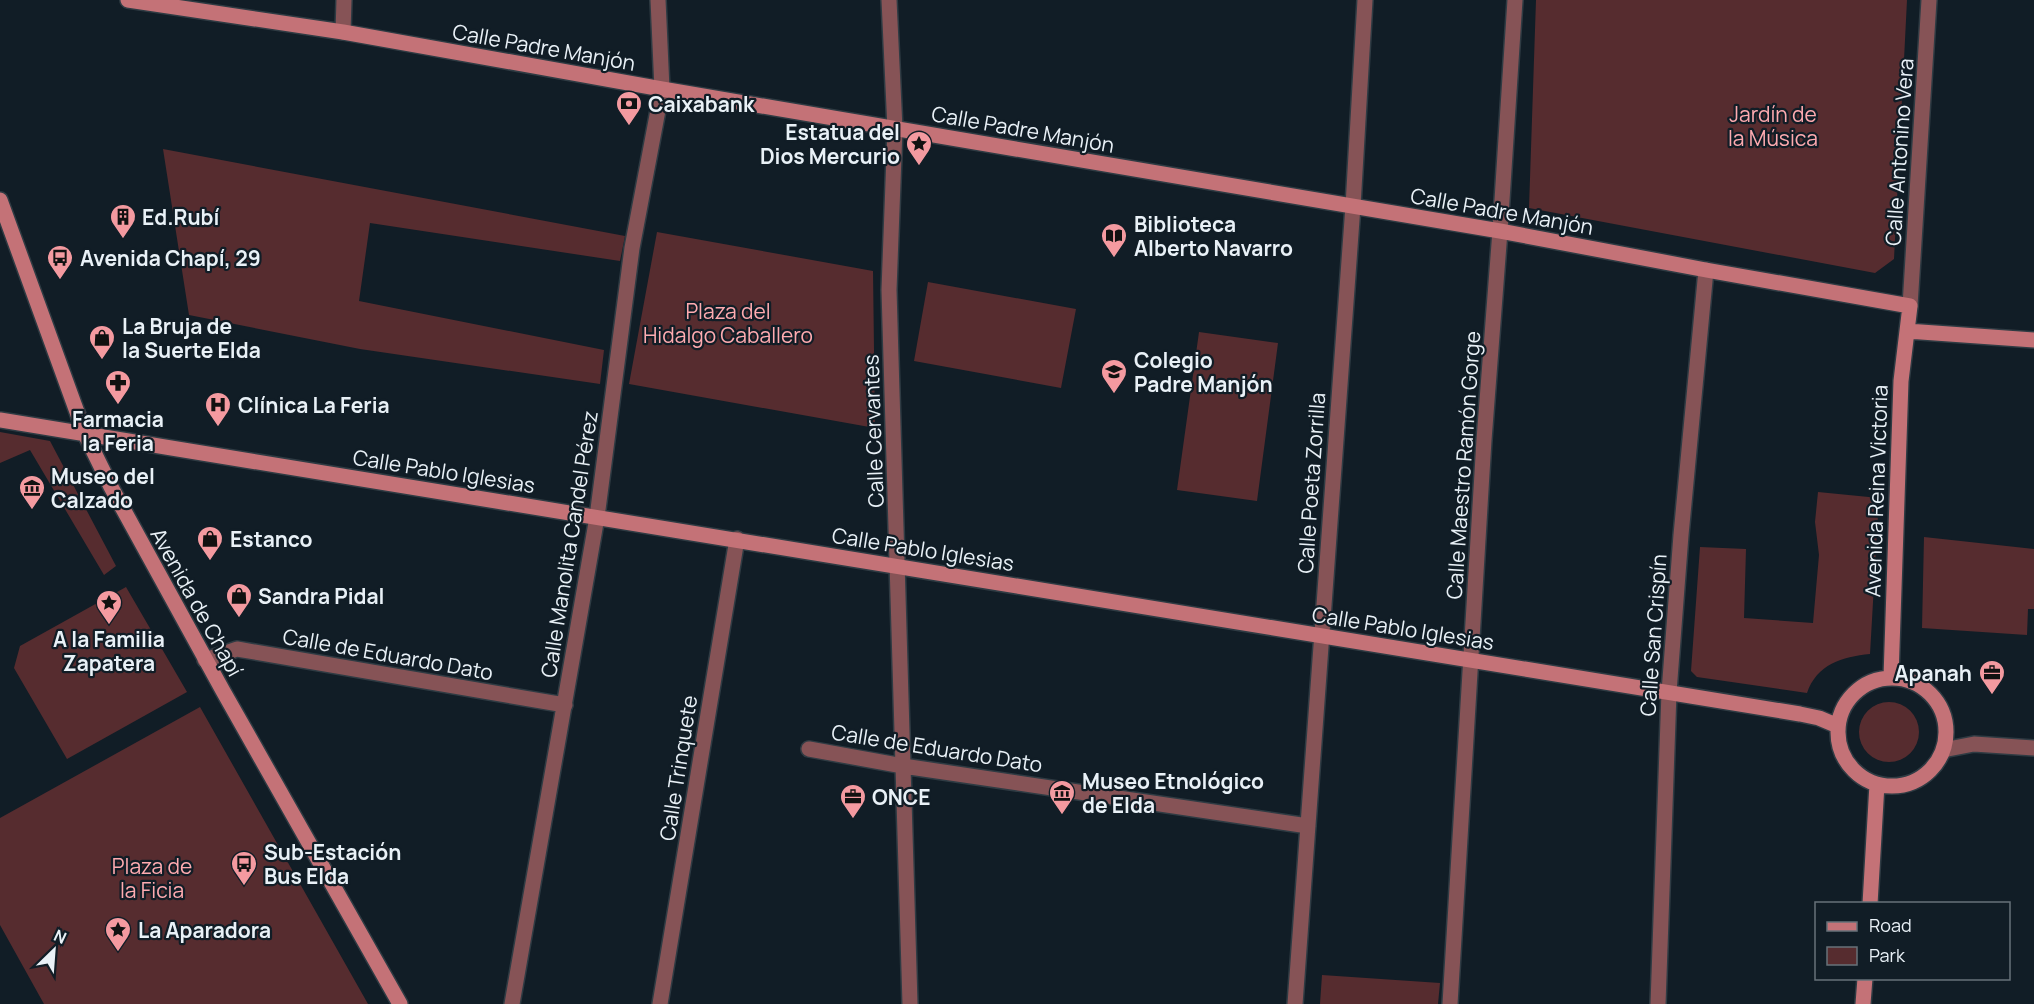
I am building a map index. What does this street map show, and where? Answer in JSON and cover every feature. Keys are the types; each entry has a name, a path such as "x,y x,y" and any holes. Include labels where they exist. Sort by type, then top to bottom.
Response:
{"street":[{"name":"Calle Padre Manjón","path":"128,0 343,32 662,89 1500,231 1910,306"},
{"path":"343,32 344,0"},
{"name":"Calle Manolita Candel Pérez","path":"512,1004 597,517 632,249 662,89 658,0"},
{"name":"Calle Cervantes","path":"889,0 895,129 889,290 910,1004"},
{"name":"Calle Poeta Zorrilla","path":"1295,1004 1353,206 1365,0"},
{"name":"Calle Maestro Ramón Gorge","path":"1450,1004 1484,440 1515,0"},
{"name":"Calle Antonino Vera","path":"1910,306 1929,0"},
{"name":"Avenida de Chapí","path":"0,200 85,434 111,488 205,660 400,1004"},
{"name":"Calle San Crispín","path":"1658,1004 1670,692 1681,535 1706,270"},
{"name":"Avenida Reina Victoria","path":"1891,677 1901,381 1910,306"},
{"path":"1907,331 2034,340"},
{"name":"Calle Pablo Iglesias","path":"0,420 1670,692 1800,714 1819,718 1838,726"},
{"name":"Calle Trinquete","path":"660,1004 737,539"},
{"name":"Calle de Eduardo Dato","path":"205,660 237,649 565,705"},
{"path":"1891,677 1908,680 1924,688 1936,700 1944,715 1946,732 1943,750 1936,764 1924,776 1910,783 1893,786 1877,784 1852,768 1843,755 1838,726 1844,705 1853,694 1862,686 1877,679 1891,677"},
{"path":"1943,750 1974,744 2034,748"},
{"name":"Calle de Eduardo Dato","path":"809,749 1308,826"},
{"path":"1870,902 1877,784"},
{"path":"1863,1004 1865,980"}],"green space":[{"name":"Jardín de la Música","path":"1536,0 1907,0 1894,259 1875,273 1529,208"},
{"path":"163,149 625,236 620,261 370,223 359,301 604,350 600,384 360,349 189,315"},
{"name":"Plaza del Hidalgo Caballero","path":"657,232 873,271 875,428 629,384"},
{"path":"928,282 1076,309 1061,388 914,361"},
{"path":"1199,332 1278,343 1257,501 1177,490"},
{"path":"0,432 50,441 116,566 104,575 30,450 0,463"},
{"path":"1818,492 1879,498 1870,654 1850,657 1832,664 1817,675 1807,693 1697,677 1691,671 1700,547 1746,549 1744,618 1813,623 1819,555 1815,522"},
{"path":"1924,537 2034,549 2034,609 2028,609 2027,635 1922,628"},
{"path":"126,587 187,692 67,759 14,668 20,646"},
{"path":"1889,702 1906,707 1914,715 1919,732 1914,749 1906,757 1889,762 1872,757 1864,749 1859,732 1864,715 1872,707"},
{"name":"Plaza de la Ficia","path":"200,707 368,1004 44,1004 0,925 0,818"},
{"path":"1322,975 1440,983 1438,1004 1320,1004"}],"place":[{"name":"Caixabank","path":"629,127"},
{"name":"Estatua del Dios Mercurio","path":"919,167"},
{"name":"Ed.Rubí","path":"123,240"},
{"name":"Biblioteca Alberto Navarro","path":"1114,259"},
{"name":"Avenida Chapí, 29","path":"60,281"},
{"name":"La Bruja de la Suerte Elda","path":"102,361"},
{"name":"Colegio Padre Manjón","path":"1114,395"},
{"name":"Farmacia la Feria","path":"118,406"},
{"name":"Clínica La Feria","path":"218,428"},
{"name":"Museo del Calzado","path":"32,511"},
{"name":"Estanco","path":"210,562"},
{"name":"Sandra Pidal","path":"239,619"},
{"name":"A la Familia Zapatera","path":"109,626"},
{"name":"Apanah","path":"1992,696"},
{"name":"Museo Etnológico de Elda","path":"1062,816"},
{"name":"ONCE","path":"853,820"},
{"name":"Sub-Estación Bus Elda","path":"244,887"},
{"name":"La Aparadora","path":"118,953"}]}
